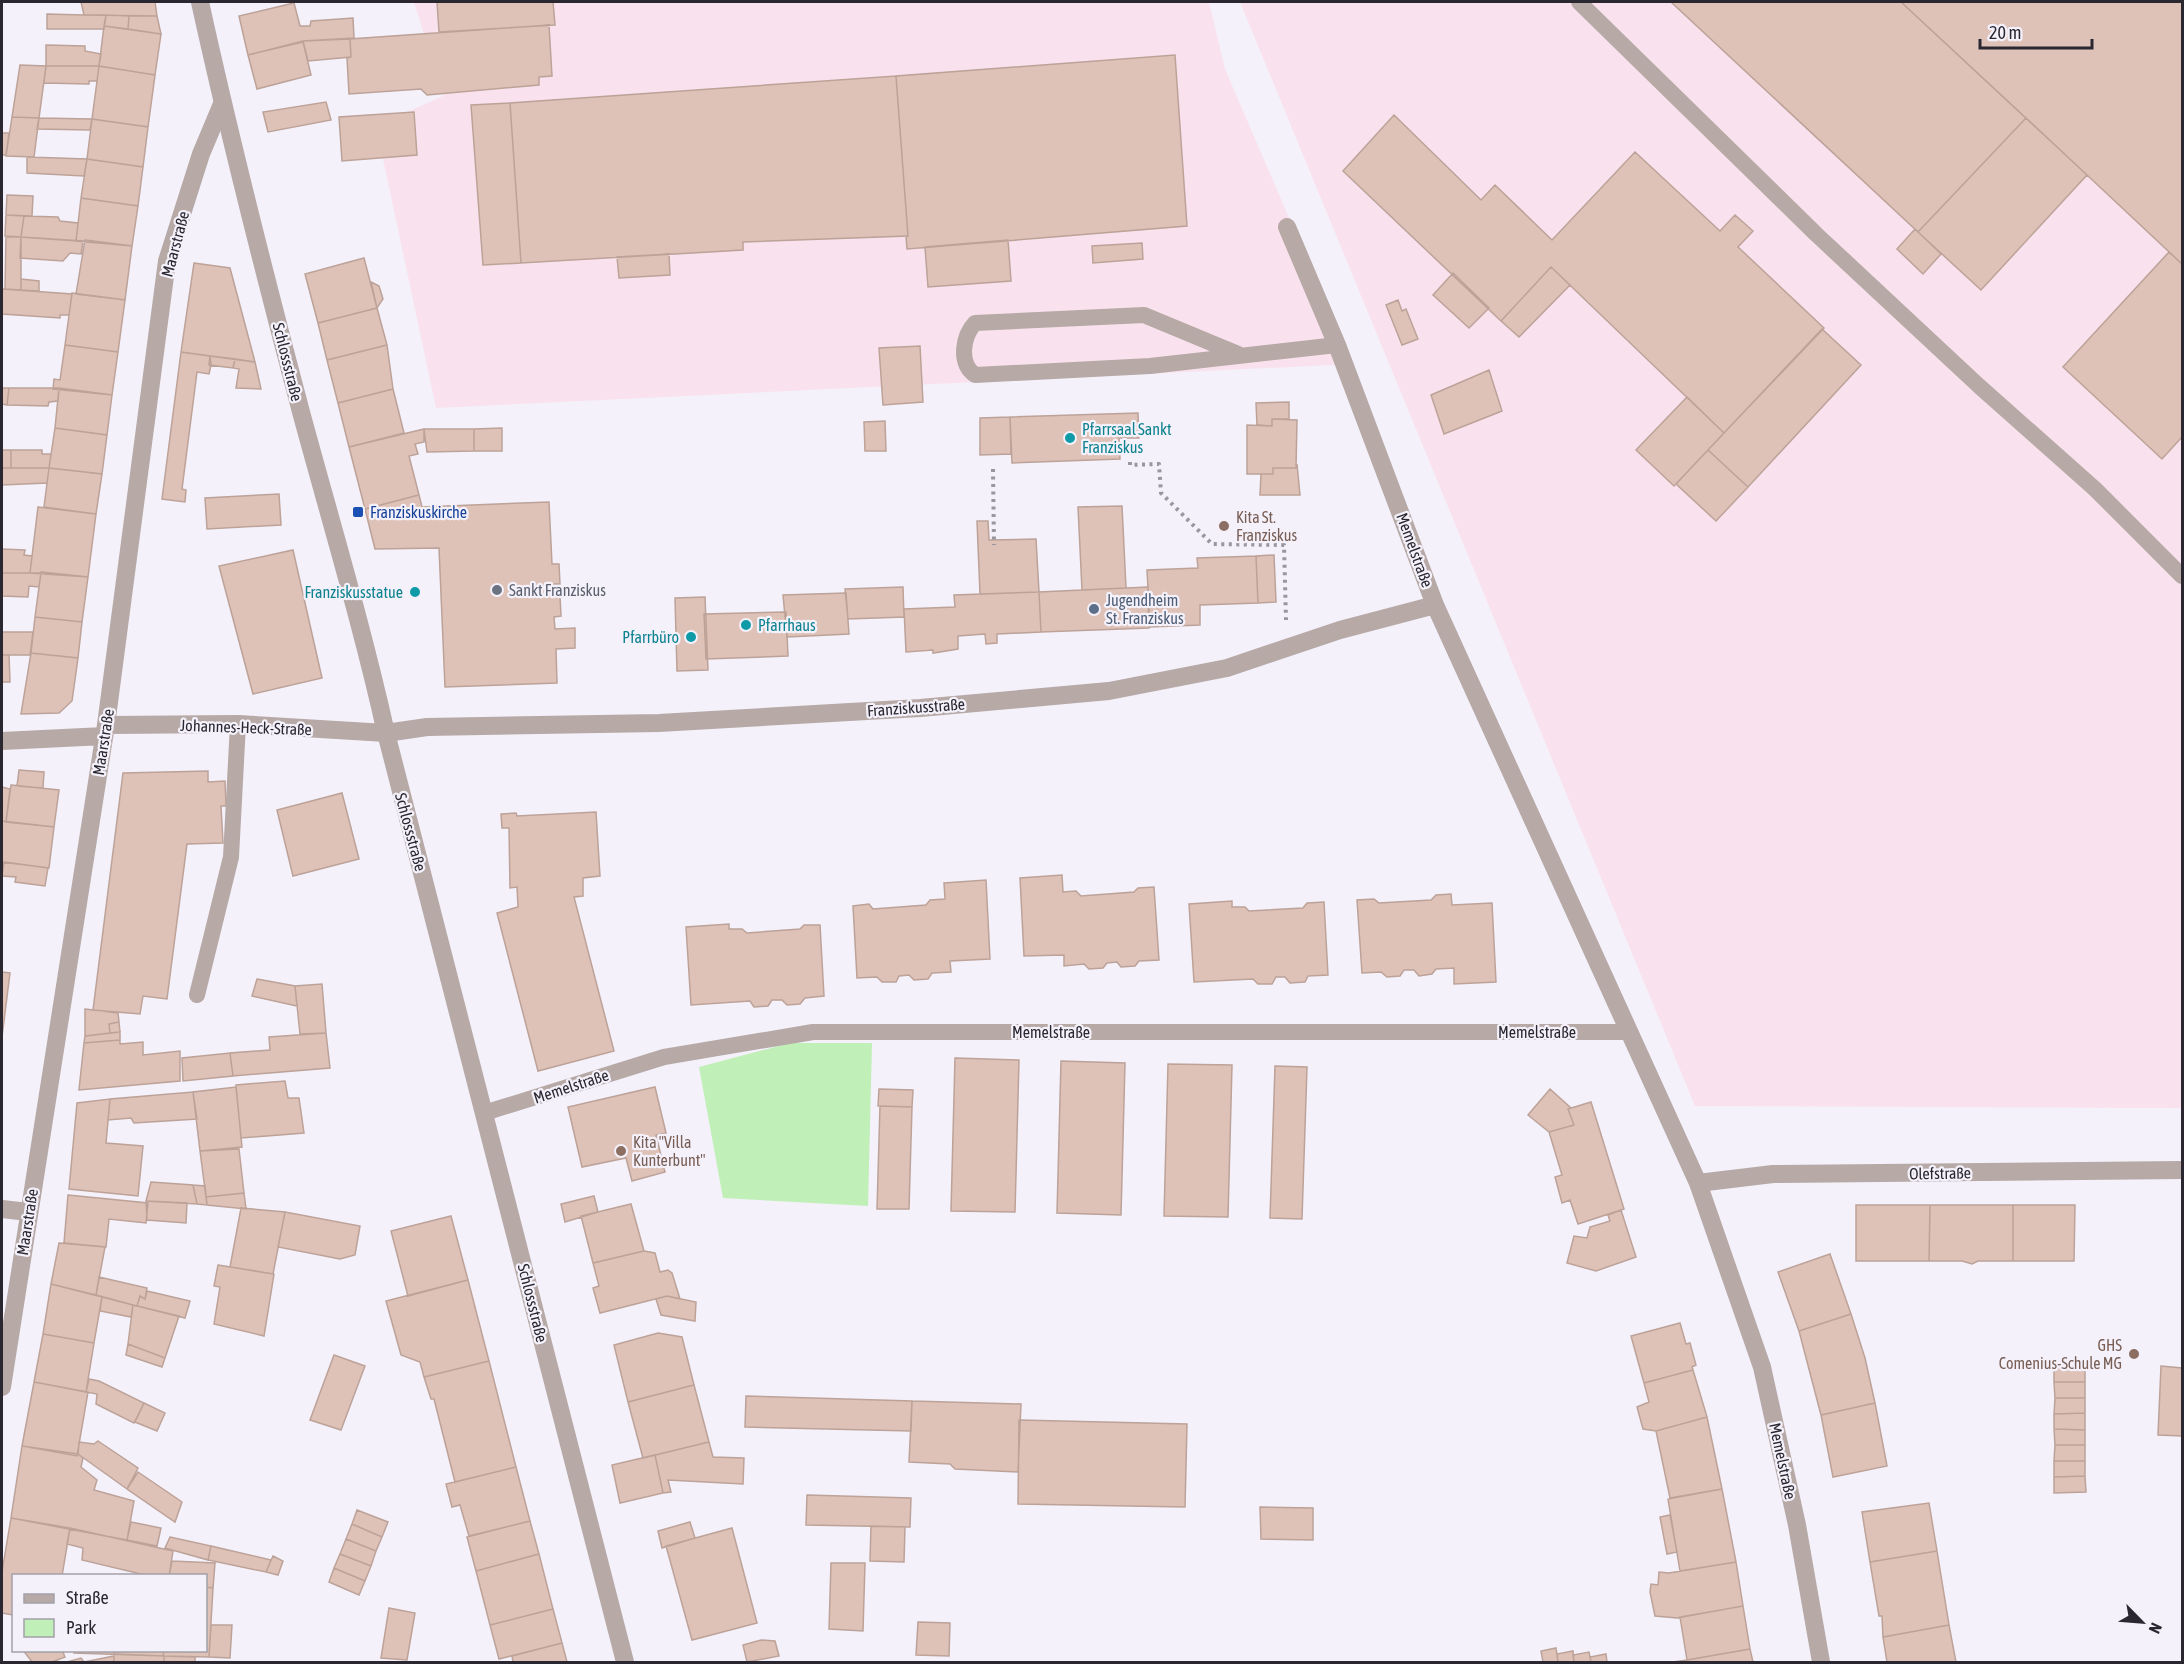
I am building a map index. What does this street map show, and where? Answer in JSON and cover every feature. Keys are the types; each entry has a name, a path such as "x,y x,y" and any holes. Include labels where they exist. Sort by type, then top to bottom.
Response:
{"street":[{"name":"Schlossstraße","path":"200,2 222,104 301,411 372,671 625,1662"},
{"name":"Maarstraße","path":"2,1387 105,730 167,261 201,154 222,104"},
{"name":"Memelstraße","path":"1287,227 1337,345 1435,605 1698,1183 1762,1367 1797,1525 1821,1662"},
{"name":"Franziskusstraße","path":"386,733 427,727 659,723 920,708 1109,691 1227,668 1340,630 1435,605"},
{"name":"Johannes-Heck-Straße","path":"2,741 105,730 238,724 386,733"},
{"name":"Olefstraße","path":"1698,1183 1773,1174 2182,1170"},
{"path":"2,1209 28,1212"}],"lane":[{"path":"1579,2 1817,235 1979,386 2095,489 2182,576"},
{"path":"1238,354 1144,315 975,323 967,334 965,347 967,368 975,375 1150,366 1238,354 1337,345"},
{"path":"197,995 231,857 238,724"},
{"name":"Memelstraße","path":"484,1113 664,1057 813,1032 1628,1032"}],"path":[{"path":"1131,462 1130,465 1159,464 1161,493 1212,544 1284,545 1287,648"},
{"path":"993,468 994,545"}],"shaded area":[{"path":"414,2 1209,2 1225,69 1352,364 436,408 376,126 443,96"},
{"path":"1240,2 2182,2 2182,1108 1695,1106"}],"green space":[{"path":"790,1043 872,1043 868,1206 723,1198 699,1067"}],"building":[{"path":"81,2 155,2 157,16 84,15"},
{"path":"437,2 553,2 555,25 439,32"},
{"path":"1671,2 1901,2 2026,118 1918,232"},
{"path":"1901,2 2182,2 2182,264 2087,175"},
{"path":"294,3 300,26 310,26 311,21 353,18 354,38 303,41 248,55 239,16"},
{"path":"47,14 106,15 104,29 47,29"},
{"path":"106,15 129,16 128,29 104,26"},
{"path":"129,16 157,16 161,34 128,29"},
{"path":"549,25 552,76 539,77 539,85 427,95 421,89 349,94 347,58 351,57 350,39"},
{"path":"104,26 161,34 155,75 99,66"},
{"path":"350,39 351,57 308,61 303,41"},
{"path":"303,42 311,75 257,89 248,55"},
{"path":"46,45 85,46 85,51 101,54 99,66 46,66"},
{"path":"1175,55 1187,226 907,249 906,236 908,236 896,76"},
{"path":"20,65 46,66 39,118 12,117"},
{"path":"46,66 99,66 97,81 89,81 89,84 44,83"},
{"path":"99,66 155,75 148,127 92,119"},
{"path":"896,76 908,236 743,242 743,250 521,263 510,103"},
{"path":"326,102 331,120 268,132 263,112"},
{"path":"510,103 521,263 483,265 471,105"},
{"path":"414,112 417,155 342,161 339,117"},
{"path":"1394,115 1481,200 1495,185 1552,240 1635,152 1720,231 1735,215 1753,231 1738,247 1824,328 1724,433 1551,267 1501,321 1343,171"},
{"path":"12,117 39,118 34,157 6,156"},
{"path":"39,118 92,119 90,130 37,129"},
{"path":"2026,118 2087,175 1981,290 1918,232"},
{"path":"92,119 148,127 143,167 87,159"},
{"path":"2,133 9,133 6,155 2,155"},
{"path":"27,157 87,159 84,176 27,173"},
{"path":"87,159 143,167 138,206 81,198"},
{"path":"7,195 33,196 32,216 6,215"},
{"path":"81,198 138,206 132,246 76,241"},
{"path":"6,215 24,216 21,237 5,236"},
{"path":"24,216 58,217 60,221 78,223 76,241 21,237"},
{"path":"1915,229 1941,254 1923,274 1897,249"},
{"path":"6,237 21,237 21,290 5,289"},
{"path":"21,237 83,241 81,254 70,253 63,261 20,258"},
{"path":"85,240 132,246 125,300 76,294"},
{"path":"1008,240 1011,281 928,287 925,247"},
{"path":"1142,243 1143,259 1093,263 1092,246"},
{"path":"2169,252 2182,264 2182,437 2162,459 2063,367"},
{"path":"669,254 670,275 619,278 617,257"},
{"path":"364,258 377,308 318,323 305,274"},
{"path":"194,263 230,268 255,362 181,352"},
{"path":"1551,267 1570,285 1519,337 1501,321"},
{"path":"1453,273 1489,308 1469,328 1433,295"},
{"path":"21,279 39,281 39,291 21,290"},
{"path":"371,282 379,286 383,299 377,308"},
{"path":"2,289 72,294 69,315 60,315 60,318 2,314"},
{"path":"72,293 125,300 118,352 65,345"},
{"path":"1398,300 1402,311 1406,309 1418,339 1402,345 1386,305"},
{"path":"377,308 387,345 327,360 318,323"},
{"path":"1822,329 1861,365 1748,487 1708,450"},
{"path":"65,345 118,352 112,395 53,389 54,379 60,380"},
{"path":"387,345 393,389 338,403 327,360"},
{"path":"920,346 923,402 883,405 879,348"},
{"path":"181,352 210,356 211,365 209,374 197,372 182,489 186,490 185,502 162,499"},
{"path":"210,356 235,359 233,368 209,365"},
{"path":"235,359 255,362 261,389 236,388 239,369 233,368"},
{"path":"1489,370 1502,411 1444,434 1431,395"},
{"path":"2,388 9,388 7,405 2,404"},
{"path":"9,388 59,388 58,401 49,402 48,406 7,405"},
{"path":"59,388 112,395 107,435 55,428"},
{"path":"393,389 404,433 349,447 338,403"},
{"path":"1687,397 1724,433 1674,486 1636,450"},
{"path":"1289,402 1289,419 1272,419 1272,426 1257,425 1256,403"},
{"name":"Pfarrsaal Sankt Franziskus","path":"1138,413 1139,438 1119,438 1120,459 1012,463 1010,417"},
{"path":"1010,417 1011,454 980,455 980,418"},
{"path":"1272,419 1297,420 1296,468 1273,468 1273,474 1247,474 1247,425 1272,426"},
{"path":"885,421 886,451 865,451 864,422"},
{"path":"55,428 107,435 102,474 49,468"},
{"path":"502,428 502,451 474,451 474,429"},
{"path":"424,429 424,442 415,444 418,454 409,456 419,495 365,509 349,447"},
{"path":"424,429 474,429 474,451 427,452"},
{"path":"2,450 11,450 11,468 2,468"},
{"path":"11,450 42,450 42,454 51,454 49,468 11,468"},
{"path":"1708,450 1748,487 1716,521 1676,484"},
{"path":"1297,464 1300,495 1260,495 1261,474 1273,474 1273,468 1296,468"},
{"path":"2,468 49,468 47,483 2,485"},
{"path":"49,468 102,474 96,514 44,507"},
{"path":"279,494 281,525 207,529 205,498"},
{"name":"Sankt Franziskus","path":"419,495 422,507 549,502 552,564 559,564 560,584 553,584 553,596 560,596 561,616 554,617 555,629 575,628 575,648 556,649 557,683 445,687 439,548 375,549 365,509"},
{"path":"1122,506 1126,588 1082,590 1078,507"},
{"path":"38,507 96,514 88,577 30,573"},
{"path":"977,521 988,521 989,540 1036,539 1039,592 980,594"},
{"path":"2,549 25,550 24,555 32,556 30,573 2,573"},
{"path":"293,550 322,678 253,694 219,566"},
{"path":"1274,555 1276,602 1258,603 1256,556"},
{"path":"1256,556 1258,603 1200,605 1200,625 1150,627 1147,570 1198,568 1197,558"},
{"path":"41,572 88,577 82,622 35,617"},
{"path":"2,573 41,573 39,587 29,586 28,597 2,596"},
{"path":"903,587 904,617 848,619 845,589"},
{"name":"Jugendheim St. Franziskus","path":"1148,587 1149,628 1041,632 1039,592"},
{"path":"1039,592 1041,632 997,634 997,643 986,644 985,634 958,636 958,649 933,653 933,650 906,652 904,609 955,607 954,595"},
{"path":"846,593 849,634 787,637 783,595"},
{"name":"Pfarrbüro","path":"705,597 708,670 677,671 675,598"},
{"name":"Pfarrhaus","path":"786,612 788,656 706,659 704,614"},
{"path":"35,617 82,622 78,658 31,653"},
{"path":"2,632 33,632 30,655 2,655"},
{"path":"31,653 78,658 72,701 59,713 21,714"},
{"path":"2,655 9,655 10,682 2,682"},
{"path":"19,770 44,772 43,788 17,786"},
{"path":"208,771 208,782 225,781 226,806 221,806 223,843 187,844 167,999 143,996 140,1014 93,1010 123,773"},
{"path":"11,785 59,790 54,827 6,822"},
{"path":"2,787 10,789 6,822 2,821"},
{"path":"342,793 359,859 293,876 277,810"},
{"path":"596,812 600,876 583,878 583,896 574,897 614,1051 538,1071 497,913 518,907 517,887 510,888 509,828 502,828 501,814 516,813 517,816"},
{"path":"2,821 54,827 49,868 2,862"},
{"path":"4,862 48,868 45,886 15,882 16,877 2,876"},
{"path":"1062,875 1063,892 1076,891 1081,896 1134,892 1138,888 1154,887 1159,960 1139,961 1135,966 1121,967 1117,962 1107,963 1103,968 1089,969 1084,964 1064,966 1064,955 1024,956 1020,878"},
{"path":"986,880 990,959 950,961 951,972 932,973 928,979 914,980 909,975 899,976 896,982 882,982 877,977 857,978 853,906 869,904 873,909 926,905 930,900 945,899 944,883"},
{"path":"1451,894 1452,905 1492,903 1496,982 1454,984 1454,968 1436,969 1432,974 1419,976 1414,970 1404,970 1400,976 1387,977 1381,972 1362,973 1357,900 1374,899 1379,903 1431,900 1436,895"},
{"path":"1232,901 1232,907 1245,907 1249,911 1303,908 1307,903 1324,902 1328,975 1308,976 1305,982 1290,983 1285,977 1276,977 1272,984 1258,984 1253,979 1194,982 1189,904"},
{"path":"729,924 729,929 742,929 747,933 820,925 824,996 805,998 800,1004 787,1005 782,1000 772,1000 768,1006 754,1007 750,1001 691,1005 686,927"},
{"path":"2,972 10,973 2,1037"},
{"path":"257,979 295,986 297,1006 252,996"},
{"path":"322,984 326,1033 300,1034 295,986"},
{"path":"85,1009 118,1013 119,1022 109,1024 110,1033 85,1036"},
{"path":"119,1022 120,1032 110,1033 109,1024"},
{"path":"120,1032 120,1040 84,1043 85,1036"},
{"path":"326,1033 330,1068 233,1076 230,1053 270,1050 269,1037"},
{"path":"120,1040 120,1044 143,1042 143,1055 180,1051 180,1081 79,1090 84,1043"},
{"path":"230,1053 233,1076 183,1081 182,1058"},
{"path":"955,1058 1019,1060 1015,1212 951,1211"},
{"path":"1061,1061 1125,1063 1121,1215 1057,1213"},
{"path":"1168,1064 1232,1065 1228,1217 1164,1216"},
{"path":"1275,1066 1307,1067 1302,1219 1270,1218"},
{"path":"285,1081 288,1098 299,1098 304,1133 241,1138 236,1085"},
{"path":"236,1087 242,1147 200,1151 193,1092"},
{"path":"655,1087 666,1133 656,1135 665,1172 632,1181 626,1158 582,1167 568,1107"},
{"path":"879,1089 913,1090 912,1107 878,1106"},
{"path":"1550,1089 1571,1108 1568,1109 1574,1125 1549,1132 1528,1115"},
{"path":"193,1092 197,1119 134,1123 131,1118 108,1120 110,1099"},
{"path":"110,1099 106,1143 143,1146 138,1196 69,1189 77,1103"},
{"path":"1591,1102 1624,1209 1578,1224 1570,1200 1562,1203 1555,1177 1562,1175 1549,1132 1574,1125 1568,1109"},
{"path":"880,1106 912,1107 909,1209 877,1209"},
{"path":"239,1149 244,1193 206,1197 200,1151"},
{"path":"151,1182 193,1185 197,1204 146,1201"},
{"path":"193,1185 205,1186 207,1205 197,1204"},
{"path":"244,1193 246,1209 207,1205 206,1197"},
{"path":"68,1195 148,1203 146,1223 109,1219 106,1247 64,1243"},
{"path":"594,1196 598,1212 565,1222 561,1204"},
{"path":"146,1201 187,1203 186,1223 147,1220"},
{"path":"631,1204 644,1251 593,1263 581,1216"},
{"path":"1856,1205 1930,1205 1929,1261 1856,1261"},
{"path":"1930,1205 2013,1205 2013,1261 1978,1261 1972,1264 1962,1261 1929,1261"},
{"path":"2013,1205 2075,1205 2074,1261 2013,1261"},
{"path":"241,1208 285,1212 273,1274 230,1267"},
{"path":"1621,1210 1636,1257 1596,1271 1567,1263 1574,1236 1587,1238 1590,1227 1610,1221 1608,1215"},
{"path":"285,1212 360,1226 355,1255 340,1259 278,1247"},
{"path":"451,1216 468,1280 408,1296 391,1231"},
{"path":"59,1243 105,1247 96,1295 51,1284"},
{"path":"644,1251 655,1253 660,1272 668,1270 672,1273 680,1299 667,1296 600,1313 593,1288 599,1286 593,1263"},
{"path":"1830,1254 1851,1314 1799,1331 1778,1272"},
{"path":"218,1265 274,1274 264,1336 214,1324 220,1287 214,1286"},
{"path":"99,1277 147,1288 145,1299 140,1296 137,1306 96,1295"},
{"path":"468,1280 489,1361 424,1377 420,1362 401,1355 386,1301"},
{"path":"51,1284 102,1297 94,1343 43,1334"},
{"path":"147,1291 190,1301 185,1318 137,1306 140,1296 145,1299"},
{"path":"667,1296 696,1302 695,1321 661,1315 656,1299"},
{"path":"102,1297 133,1305 131,1317 100,1311"},
{"path":"133,1305 179,1316 165,1358 128,1344"},
{"path":"1851,1314 1865,1358 1875,1403 1821,1415 1799,1331"},
{"path":"1680,1323 1686,1344 1690,1343 1696,1365 1692,1367 1693,1370 1644,1383 1631,1336"},
{"path":"658,1333 682,1337 694,1385 628,1402 614,1345"},
{"path":"43,1334 94,1343 86,1392 34,1382"},
{"path":"128,1344 165,1358 162,1367 126,1355"},
{"path":"334,1355 365,1366 341,1430 310,1420"},
{"path":"489,1361 516,1467 455,1482 434,1399 431,1399 424,1377"},
{"path":"2054,1366 2085,1366 2085,1382 2054,1382"},
{"path":"2161,1366 2182,1368 2182,1436 2158,1435"},
{"path":"1693,1370 1707,1417 1656,1431 1643,1429 1637,1407 1649,1402 1644,1383"},
{"path":"89,1379 99,1381 144,1403 134,1423 96,1404 97,1394 86,1392"},
{"path":"34,1382 88,1392 77,1456 22,1446"},
{"path":"2054,1382 2085,1382 2085,1398 2055,1398"},
{"path":"694,1385 709,1442 643,1458 628,1402"},
{"path":"746,1396 912,1401 911,1431 745,1427"},
{"path":"2055,1398 2085,1398 2085,1413 2054,1414"},
{"path":"912,1401 1021,1404 1018,1472 955,1469 950,1464 909,1462"},
{"path":"144,1403 165,1413 157,1431 135,1422"},
{"path":"1875,1403 1887,1466 1833,1477 1821,1415"},
{"path":"2085,1413 2085,1430 2054,1429 2054,1414"},
{"path":"1707,1417 1722,1489 1670,1498 1656,1431"},
{"path":"1019,1420 1187,1424 1185,1507 1018,1504"},
{"path":"2054,1429 2085,1430 2085,1445 2055,1445"},
{"path":"98,1441 138,1468 127,1489 78,1454 79,1442 94,1444"},
{"path":"709,1442 713,1457 744,1458 743,1484 668,1480 671,1492 663,1493 655,1455"},
{"path":"2055,1445 2085,1445 2085,1461 2054,1461"},
{"path":"22,1446 78,1454 83,1458 81,1467 97,1480 94,1490 134,1501 127,1540 11,1518"},
{"path":"655,1455 663,1493 620,1503 612,1465"},
{"path":"2054,1461 2085,1461 2085,1476 2054,1477"},
{"path":"516,1467 530,1521 469,1536 460,1505 452,1507 446,1484"},
{"path":"138,1472 182,1502 175,1522 127,1489"},
{"path":"2085,1476 2086,1492 2054,1493 2054,1477"},
{"path":"1722,1489 1736,1562 1680,1571 1668,1499"},
{"path":"807,1495 911,1498 910,1527 806,1525"},
{"path":"1929,1503 1937,1551 1870,1562 1862,1512"},
{"path":"1260,1507 1313,1508 1313,1540 1261,1539"},
{"path":"357,1510 388,1522 382,1537 352,1524"},
{"path":"1670,1515 1677,1552 1667,1554 1660,1517"},
{"path":"11,1518 70,1528 62,1574 12,1574 12,1615 2,1613 2,1572"},
{"path":"530,1521 539,1554 476,1571 467,1537"},
{"path":"131,1522 161,1528 157,1546 127,1540"},
{"path":"690,1522 695,1538 662,1548 658,1531"},
{"path":"352,1524 382,1537 376,1551 346,1539"},
{"path":"871,1526 905,1527 904,1562 870,1561"},
{"path":"70,1528 173,1551 169,1574 141,1574 82,1560 83,1548 67,1544"},
{"path":"732,1528 757,1623 692,1640 666,1546"},
{"path":"170,1537 211,1546 208,1560 165,1548"},
{"path":"346,1539 376,1551 371,1566 340,1554"},
{"path":"211,1546 271,1560 266,1572 208,1560"},
{"path":"1937,1551 1949,1625 1883,1637 1882,1616 1879,1616 1870,1562"},
{"path":"340,1554 371,1566 365,1581 334,1568"},
{"path":"539,1554 553,1609 490,1625 476,1571"},
{"path":"273,1556 283,1561 278,1575 266,1572"},
{"path":"172,1561 215,1563 213,1588 207,1587 207,1574 169,1574"},
{"path":"1736,1562 1743,1606 1677,1618 1655,1616 1650,1592 1651,1584 1658,1585 1659,1572 1669,1573"},
{"path":"831,1563 865,1563 863,1631 829,1629"},
{"path":"334,1568 365,1581 359,1595 329,1582"},
{"path":"207,1587 213,1588 209,1657 163,1656 164,1652 207,1652"},
{"path":"1743,1606 1750,1649 1687,1660 1680,1617"},
{"path":"389,1608 415,1613 407,1660 381,1658"},
{"path":"553,1609 562,1643 499,1659 490,1625"},
{"path":"918,1622 950,1623 949,1656 916,1655"},
{"path":"211,1625 232,1625 230,1658 209,1657"},
{"path":"1949,1625 1956,1662 1887,1662 1883,1637"},
{"path":"761,1640 775,1641 779,1656 747,1662 743,1645"},
{"path":"562,1643 567,1662 513,1662 512,1656"},
{"path":"1556,1648 1558,1662 1543,1662 1541,1651"},
{"path":"1750,1649 1753,1662 1673,1662 1687,1660"},
{"path":"1573,1651 1574,1662 1558,1662 1557,1654"},
{"path":"24,1652 63,1652 65,1657 52,1662 32,1662"},
{"path":"74,1652 164,1652 163,1656"},
{"path":"1589,1652 1591,1662 1574,1662 1573,1655"},
{"path":"114,1654 164,1656 164,1662 114,1662"},
{"path":"1606,1654 1607,1662 1591,1662 1590,1657"},
{"path":"114,1656 114,1662 84,1662"},
{"path":"164,1656 195,1657 195,1662 164,1662"},
{"path":"81,1658 84,1662 67,1662"}],"place":[{"name":"Pfarrsaal Sankt Franziskus","path":"1070,438"},
{"name":"Franziskuskirche","path":"358,512"},
{"name":"Kita St. Franziskus","path":"1224,526"},
{"name":"Sankt Franziskus","path":"497,590"},
{"name":"Franziskusstatue","path":"415,592"},
{"name":"Jugendheim St. Franziskus","path":"1094,609"},
{"name":"Pfarrhaus","path":"746,625"},
{"name":"Pfarrbüro","path":"691,637"},
{"name":"Kita \"Villa Kunterbunt\"","path":"621,1151"},
{"name":"GHS Comenius-Schule MG","path":"2134,1354"}]}
